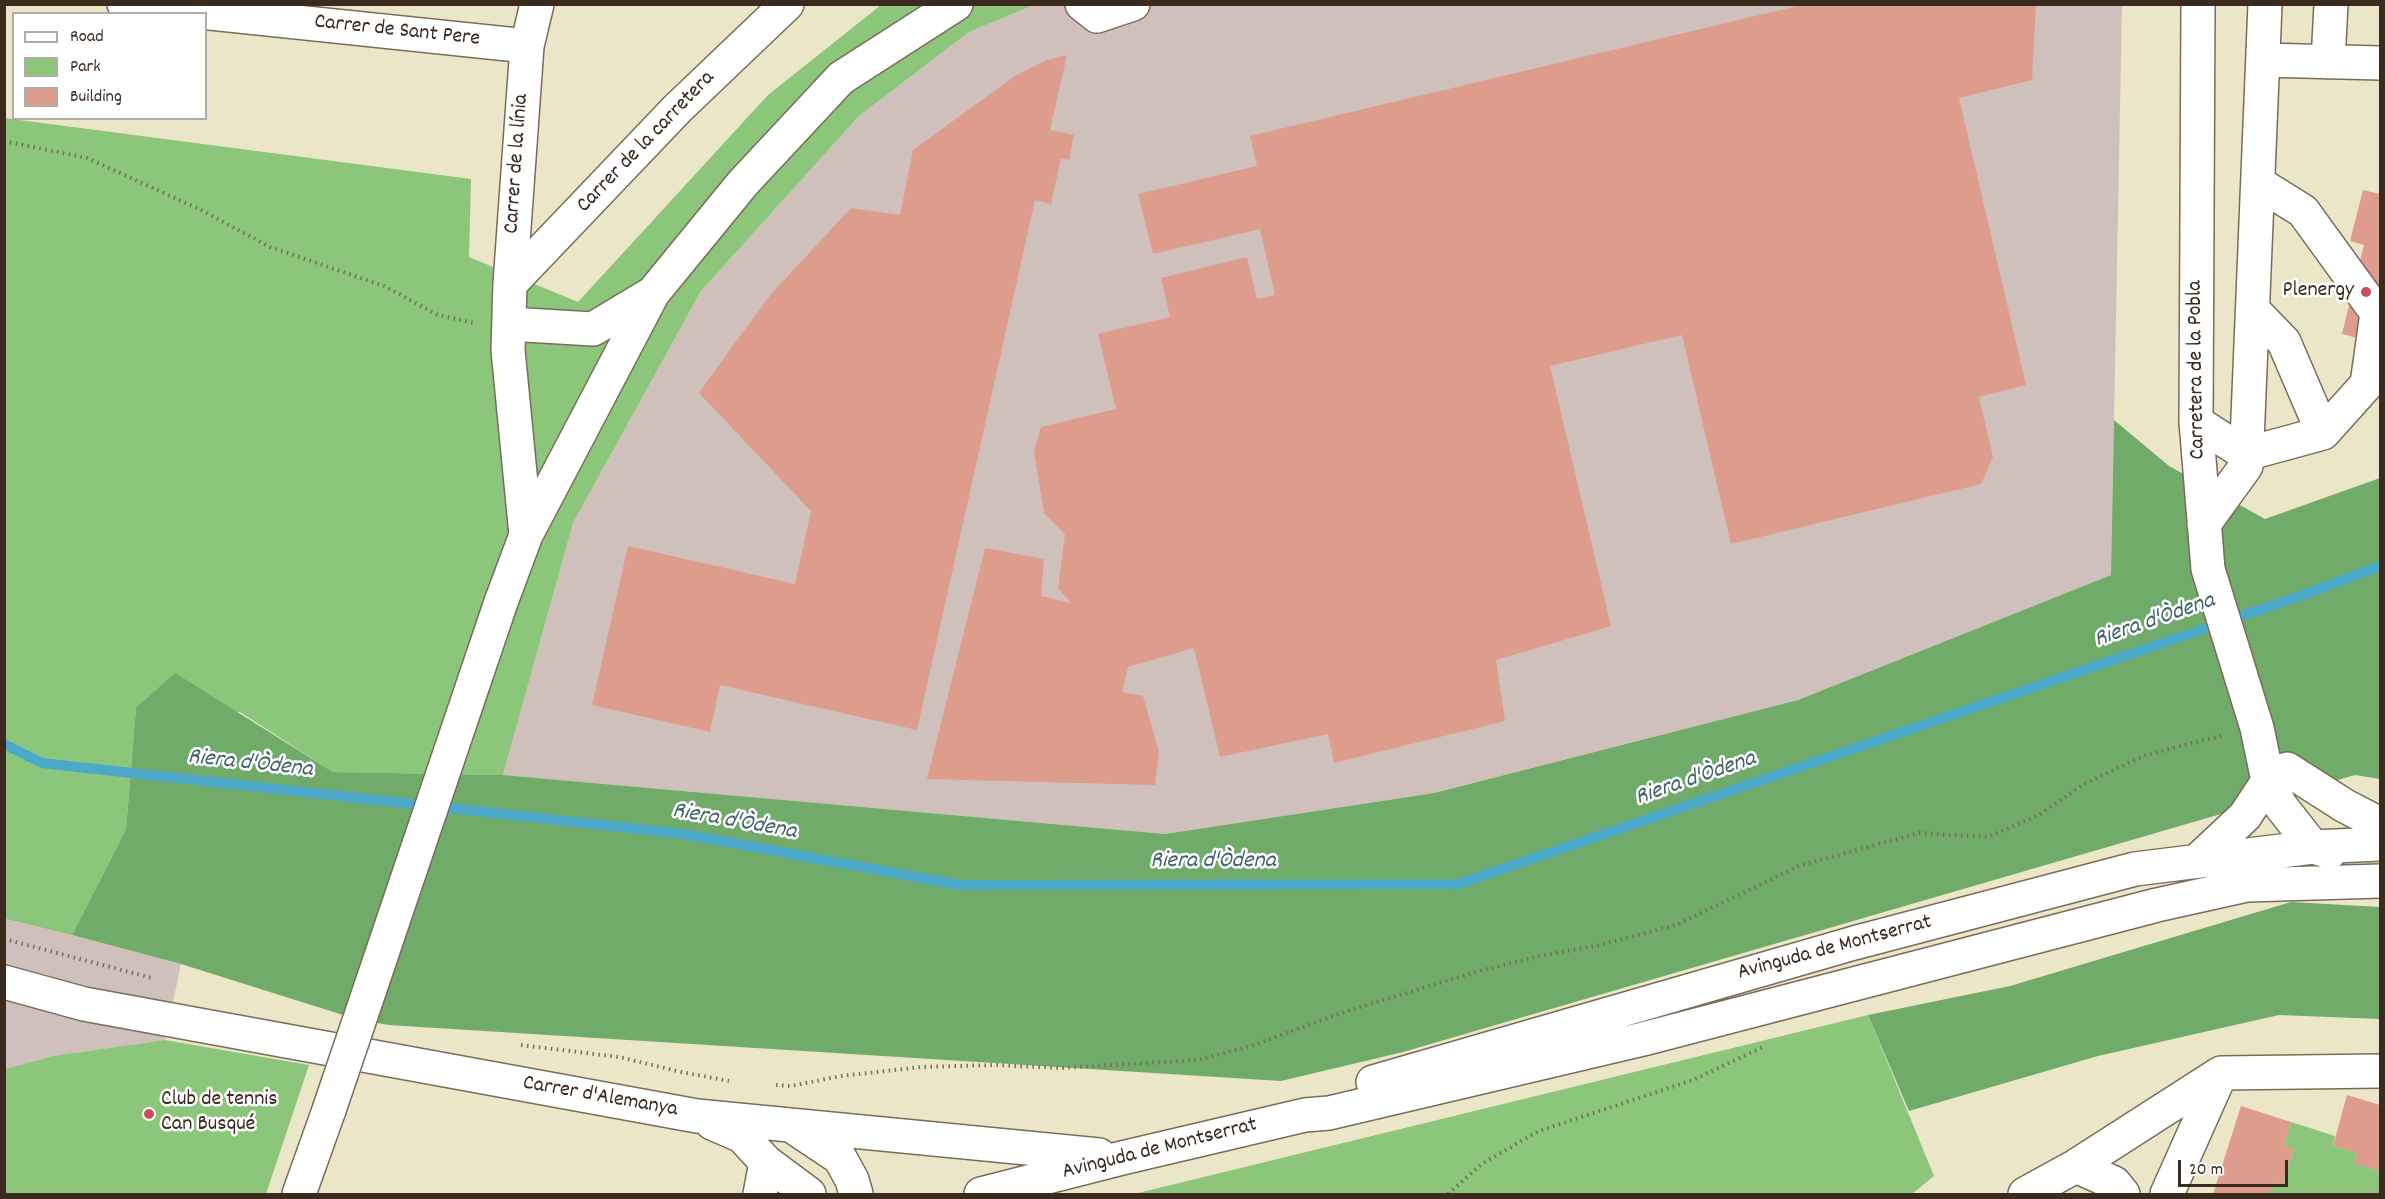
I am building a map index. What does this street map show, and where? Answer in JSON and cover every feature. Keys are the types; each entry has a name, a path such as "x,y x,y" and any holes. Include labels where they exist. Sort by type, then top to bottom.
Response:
{"street":[{"name":"Carrer de Sant Pere","path":"124,4 201,12"},
{"name":"Carrer de la línia","path":"526,535 508,350 510,284 527,46 537,4"},
{"name":"Carrer de la carretera","path":"510,284 677,110 787,4"},
{"path":"299,1194 501,602 526,535 654,293 743,183 841,78 956,4"},
{"path":"1082,4 1097,16 1133,4"},
{"name":"Carretera de la Pobla","path":"2198,4 2196,422 2208,569 2257,729 2278,775 2280,805 2313,847"},
{"path":"2204,524 2246,466 2265,4"},
{"path":"2328,62 2331,4"},
{"name":"Carrer de Sant Pere","path":"207,13 527,46"},
{"path":"2264,60 2380,63"},
{"path":"2196,422 2246,454 2323,433 2367,384 2377,313 2303,212 2259,183"},
{"path":"509,324 593,329 654,293"},
{"path":"2253,310 2284,342 2323,433"},
{"path":"2197,861 2245,816 2278,775 2380,824"},
{"name":"Avinguda de Montserrat","path":"1305,1115 1328,1095 1854,943 2135,869 2313,847 2380,844"},
{"path":"2247,885 2272,868 2313,847 2380,864"},
{"name":"Avinguda de Montserrat","path":"981,1194 1305,1115 1329,1113 1643,1039 2146,908 2247,885 2380,880"},
{"name":"Carrer d'Alemanya","path":"4,982 84,1004 697,1116 1122,1158"},
{"name":"Carrer d'Alemanya","path":"4,1007 84,1004"},
{"path":"2025,1194 2076,1166 2222,1073 2380,1071"},
{"path":"2167,1194 2222,1073"},
{"path":"697,1116 742,1136 766,1162 809,1194"},
{"path":"791,1125 840,1158 852,1180 856,1194"},
{"path":"760,1194 766,1162"},
{"path":"309,1163 324,1194"},
{"path":"2076,1166 2114,1183 2123,1194"}],"path":[{"path":"4,141 87,158 199,209 270,247 384,286 438,315 467,322 509,324"},
{"path":"769,1085 791,1086 841,1076 921,1067 994,1065 1061,1068 1198,1060 1251,1046 1350,1010 1483,970 1539,956 1600,945 1676,925 1799,866 1919,833 1988,837 2038,815 2084,784 2146,755 2257,729"},
{"path":"4,939 160,980"},
{"path":"1449,1194 1483,1163 1539,1131 1693,1080 1771,1043"},
{"path":"520,1045 619,1057 736,1082"}],"shaded area":[{"path":"1033,4 2122,5 2111,575 1798,700 1434,793 1165,834 503,775 573,523 701,291 859,116 969,32"},
{"path":"4,919 181,964 165,1040 53,1056 5,1069"}],"green space":[{"path":"881,5 1033,5 969,32 859,116 701,291 573,523 503,775 333,772 240,712 136,708 126,829 72,935 5,919 4,118 471,179 469,257 578,302 768,95"},
{"path":"2114,420 2169,466 2265,519 2380,478 2380,779 2355,775 1403,1052 1281,1081 389,1025 359,1020 181,964 72,935 126,829 136,708 175,673 333,772 503,775 1165,834 1434,793 1798,700 2111,575"},
{"path":"2291,902 2380,907 2380,1019 2279,1015 2098,1056 1909,1111 1868,1015 2010,986"},
{"path":"1868,1015 1934,1176 1912,1194 1134,1194"},
{"name":"Club de tennis Can Busqué","path":"165,1040 309,1065 266,1194 5,1194 5,1069 53,1056"},
{"path":"2291,1122 2335,1136 2333,1146 2357,1153 2355,1163 2380,1171 2380,1194 2269,1194 2272,1183 2282,1186 2294,1149 2284,1145"}],"building":[{"path":"1806,4 2036,4 2032,80 1959,98 2026,385 1979,397 1993,457 1981,484 1731,544 1682,335 1550,366 1611,626 1496,660 1505,721 1334,763 1328,734 1220,757 1194,648 1128,667 1122,692 1143,696 1159,752 1155,785 927,779 985,548 1044,559 1041,596 1071,603 1058,588 1065,534 1044,513 1034,452 1041,427 1116,409 1098,334 1170,317 1161,278 1247,257 1257,299 1275,295 1260,229 1153,254 1138,194 1257,166 1250,136"},
{"path":"1067,55 1050,130 1074,135 1069,160 1061,158 1051,204 1035,200 917,730 720,685 710,732 592,705 628,546 795,584 811,511 699,393 737,340 772,293 851,208 900,215 913,150 1015,76 1047,60"},
{"name":"Plenergy","path":"2363,190 2380,194 2380,344 2342,334 2364,245 2350,241"},
{"path":"2347,1095 2380,1105 2380,1171 2354,1163 2357,1153 2333,1146"},
{"path":"2241,1106 2291,1122 2284,1145 2294,1149 2282,1186 2272,1183 2269,1194 2213,1194"}],"waterway":[{"name":"Riera d'Òdena","path":"4,744 42,763 683,834 960,885 1458,884 2300,596 2380,566"}],"place":[{"name":"Plenergy","path":"2366,292"},
{"name":"Club de tennis Can Busqué","path":"149,1114"}]}
